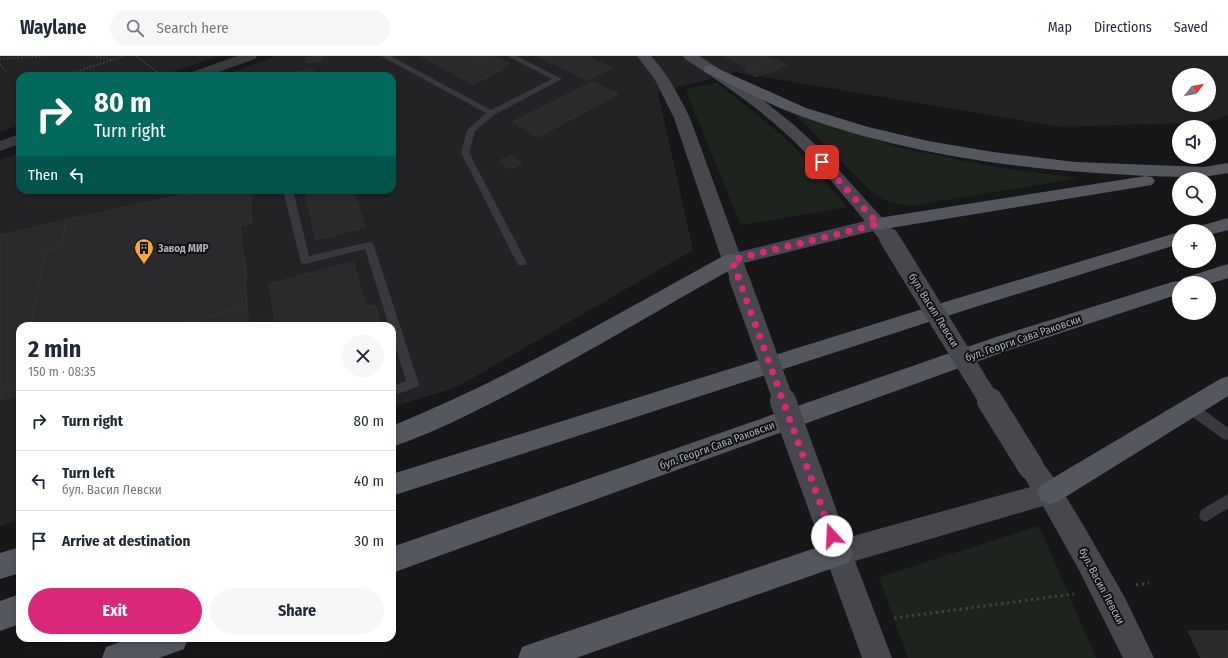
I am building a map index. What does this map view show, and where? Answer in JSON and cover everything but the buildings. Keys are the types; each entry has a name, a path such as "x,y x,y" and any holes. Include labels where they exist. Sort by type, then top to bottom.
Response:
{"main road":[{"path":"644,56 658,74 672,97 682,118 735,269 877,658"},
{"name":"бул. Васил Левски","path":"690,56 738,87 790,128 813,151 884,231 1031,467 1050,493 1106,589 1139,658"},
{"path":"710,69 800,110 842,124 944,148 1057,165 1119,170 1205,172 1228,168"},
{"path":"396,435 475,402 536,370 586,341 735,269 884,231 1172,178"},
{"path":"1216,227 1228,224"},
{"path":"396,484 965,303 1172,240"},
{"path":"1212,276 1228,271"},
{"name":"бул. Георги Сава Раковски","path":"396,559 1004,343 1172,288"},
{"path":"533,658 835,545 1050,493 1228,385"},
{"path":"0,566 16,561"},
{"path":"0,616 16,610"},
{"path":"117,658 162,642"}],"street":[{"path":"205,72 250,56"},
{"path":"0,146 16,140"}],"lane":[{"path":"385,56 491,113"},
{"path":"511,56 558,79 491,113 471,130 465,153 522,263"},
{"path":"289,194 305,261 369,245 393,322"},
{"path":"396,330 413,384 396,390"},
{"path":"1191,408 1228,435"},
{"path":"1206,515 1228,500"}],"path":[{"path":"0,59 45,56"},
{"path":"93,56 113,60"},
{"path":"76,72 124,56"},
{"path":"136,56 156,72"},
{"path":"0,65 7,72"},
{"path":"864,622 1149,583"}],"shaded area":[{"path":"0,56 219,56 173,72 16,72 16,126 0,132"},
{"path":"276,56 1228,56 1228,115 1214,120 1172,120 1172,123 1061,127 735,72 658,93 693,250 457,387 396,406 396,322 16,322 16,521 0,526 0,160 16,154 16,194 396,194 396,72 234,72"},
{"path":"717,83 778,132 810,164 847,207 741,225 685,89"},
{"path":"795,114 897,147 995,167 1079,178 909,206 887,201 872,192"},
{"path":"1039,526 1096,658 908,658 879,577"}],"place":[{"name":"Завод МИР","path":"144,265"}],"route":[{"path":"822,162 878,224 732,260 832,536"}]}
